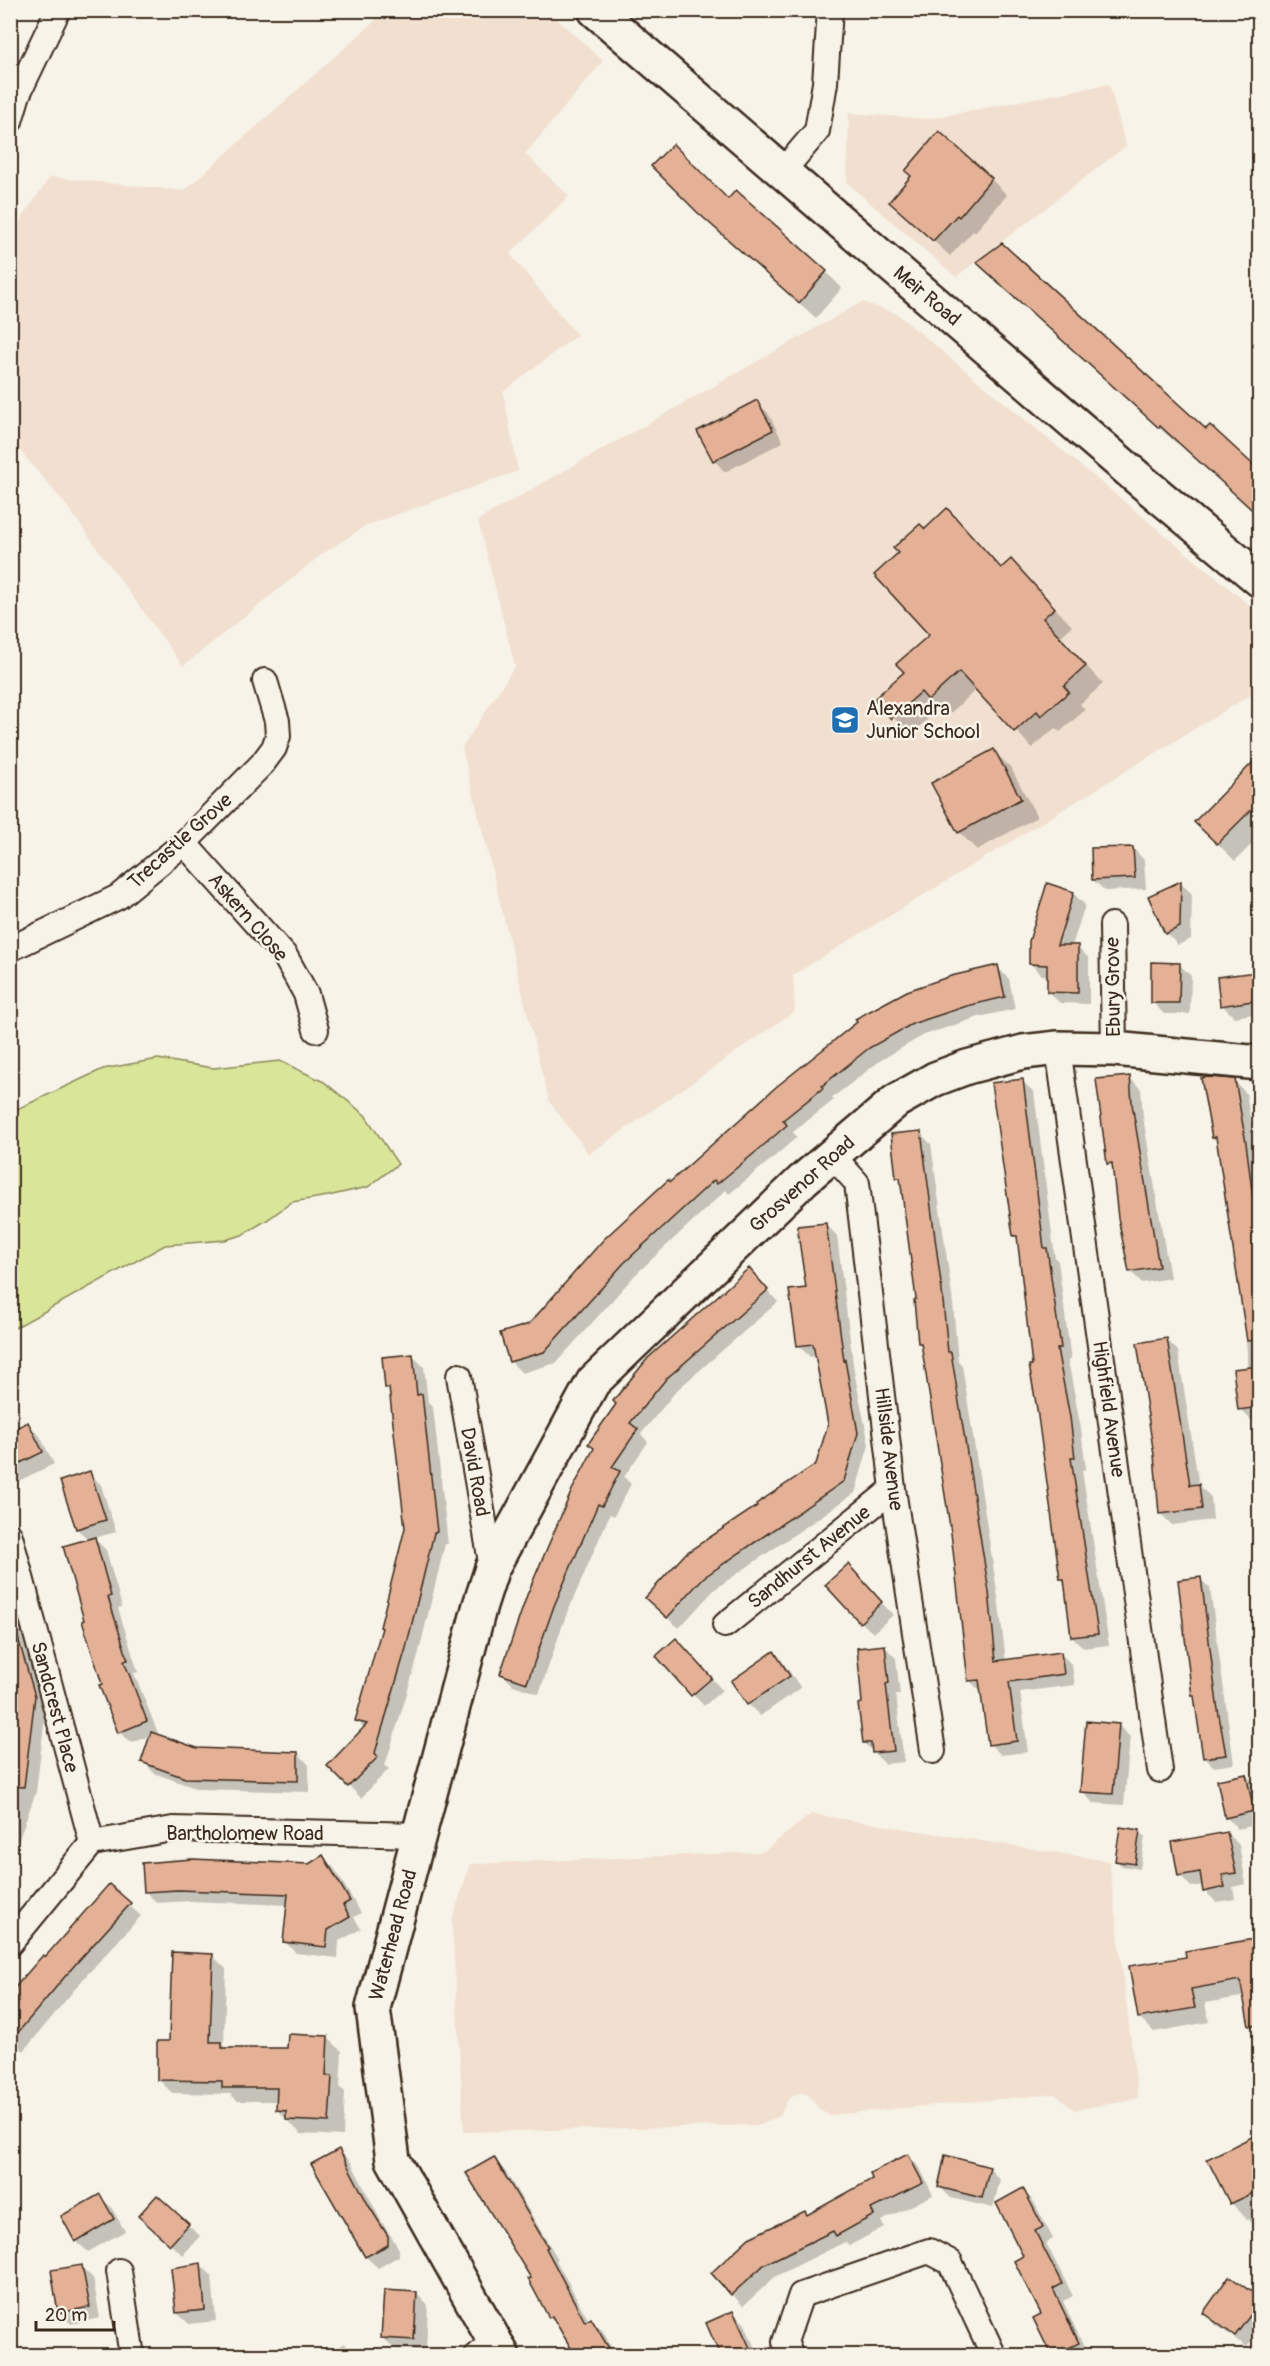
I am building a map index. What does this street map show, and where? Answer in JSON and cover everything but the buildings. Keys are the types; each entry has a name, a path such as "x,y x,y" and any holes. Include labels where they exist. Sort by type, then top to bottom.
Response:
{"street":[{"path":"10,121 18,94 58,10"},
{"name":"Meir Road","path":"595,10 684,89 783,171 1139,479 1260,580"},
{"path":"783,171 816,131 825,83 830,10"},
{"name":"Trecastle Grove","path":"10,949 118,897 184,843 262,764 274,748 278,736 277,722 265,681"},
{"name":"Askern Close","path":"184,843 285,956 306,994 316,1030"},
{"name":"Ebury Grove","path":"1112,925 1114,1049"},
{"name":"Grosvenor Road","path":"492,1568 593,1382 832,1155 896,1101 935,1080 978,1064 1023,1052 1058,1048 1114,1049 1260,1063"},
{"name":"Highfield Avenue","path":"1058,1048 1160,1770"},
{"name":"Hillside Avenue","path":"832,1155 857,1183 893,1489 933,1751"},
{"name":"David Road","path":"459,1376 492,1568"},
{"name":"Sandhurst Avenue","path":"725,1625 893,1489"},
{"name":"Sandcrest Place","path":"10,1536 93,1843"},
{"name":"Waterhead Road","path":"492,1568 480,1605 373,2008 393,2160 492,2351"},
{"name":"Bartholomew Road","path":"93,1843 173,1829 419,1835"},
{"path":"10,1943 93,1843"},
{"path":"791,2355 786,2342 801,2295 929,2251 950,2262 994,2355"},
{"path":"119,2271 132,2355"}],"shaded area":[{"path":"526,10 533,18 549,12 603,61 525,154 569,196 510,254 577,335 503,392 518,471 365,526 321,555 183,666 66,505 11,440 11,234 50,177 184,191 376,20 373,11"},
{"path":"1109,84 1126,146 956,277 847,183 849,113 928,119"},
{"name":"Alexandra Junior School","path":"862,302 897,314 1259,613 1259,687 1255,692 793,975 795,1011 589,1154 549,1101 462,748 515,666 478,520"},
{"path":"811,1814 1109,1861 1138,2098 1075,2110 1055,2094 829,2115 818,2108 808,2094 799,2093 788,2099 780,2116 761,2125 464,2132 452,1921 470,1864 763,1852"}],"green space":[{"path":"158,1059 213,1068 280,1061 324,1082 365,1115 398,1164 368,1187 292,1202 242,1235 225,1240 165,1245 11,1330 11,1112 103,1069"}],"place":[{"name":"Alexandra Junior School","path":"845,720"}]}
